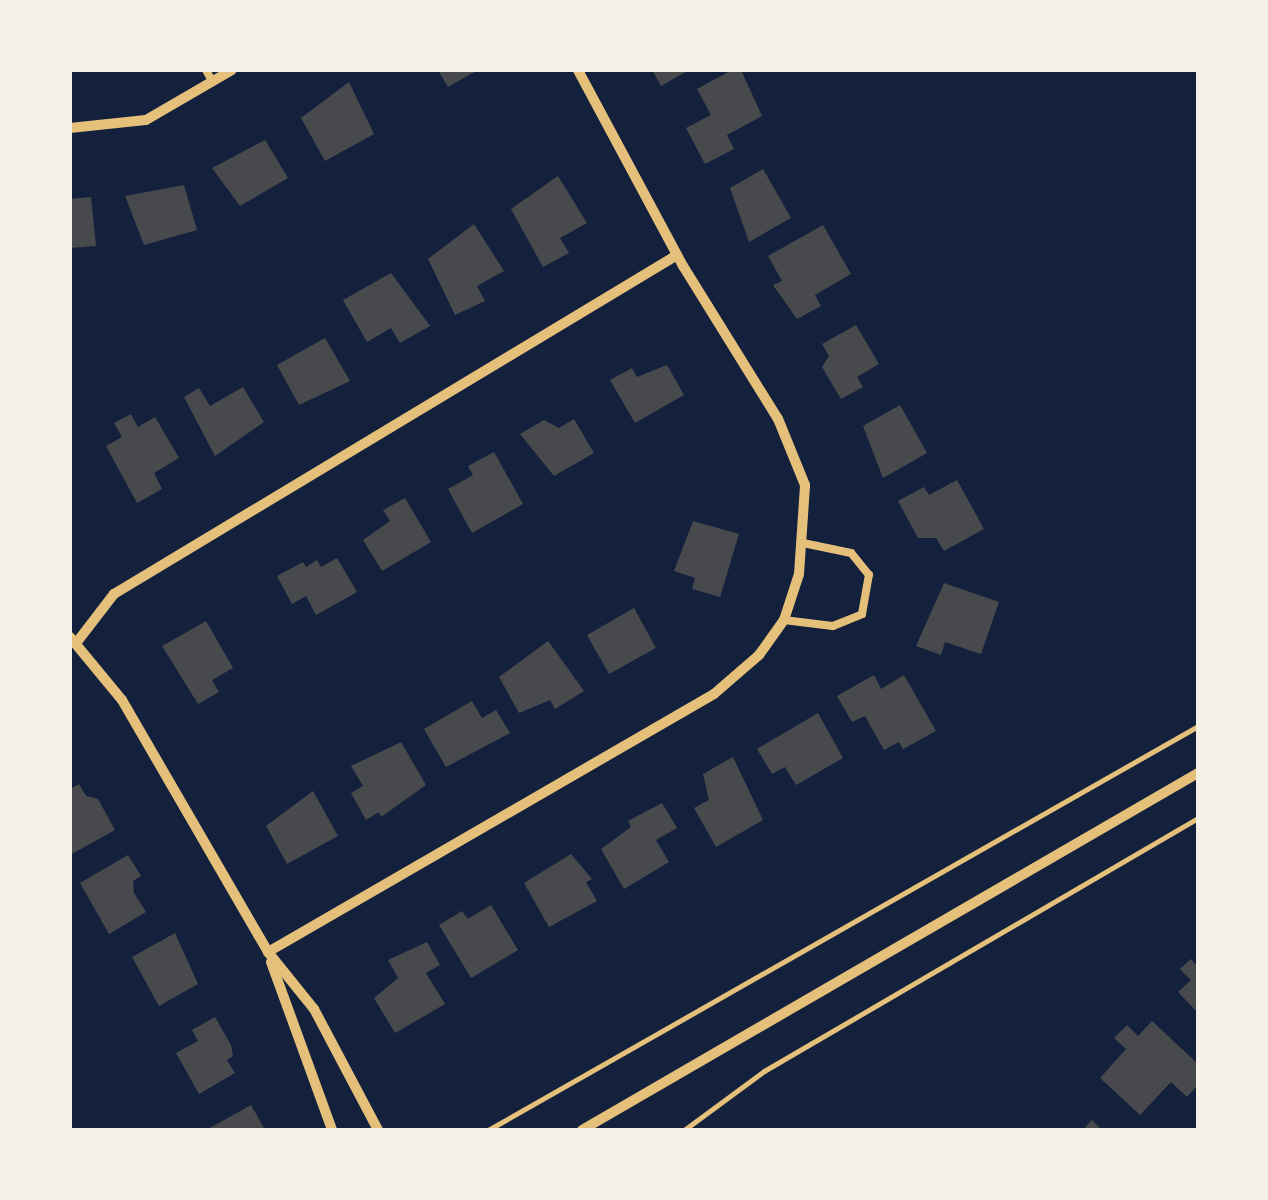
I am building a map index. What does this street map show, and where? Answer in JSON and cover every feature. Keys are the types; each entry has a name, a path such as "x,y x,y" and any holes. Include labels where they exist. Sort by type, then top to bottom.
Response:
{"street":[{"path":"70,128 146,120 232,70"},
{"path":"268,952 714,694 759,655 784,620 803,544 804,485 778,418 677,255 578,70"},
{"path":"378,1130 314,1009 268,952 122,700 73,640 114,594 677,255"},
{"path":"582,1130 1198,773"},
{"path":"268,952 332,1130"}],"lane":[{"path":"206,70 212,82"},
{"path":"784,620 833,626 862,614 868,576 851,552 803,544"}],"path":[{"path":"488,1130 1198,726"},
{"path":"684,1130 764,1071 1198,818"}],"building":[{"path":"438,70 478,70 448,87"},
{"path":"652,70 689,70 661,86"},
{"path":"732,70 741,70 762,116 727,135 734,149 705,164 686,128 711,115 697,89"},
{"path":"349,82 374,134 325,161 301,118"},
{"path":"265,140 288,178 240,206 212,168"},
{"path":"763,169 791,218 749,242 730,188"},
{"path":"558,176 587,223 560,238 569,253 543,267 511,209"},
{"path":"184,185 197,230 144,245 125,196"},
{"path":"91,197 96,246 70,248 70,199"},
{"path":"474,224 504,271 477,286 485,301 455,315 428,259"},
{"path":"823,225 851,274 815,295 821,306 797,319 773,285 782,281 768,256"},
{"path":"391,273 430,326 400,343 391,328 367,342 343,300"},
{"path":"856,325 879,364 857,377 863,387 841,399 822,367 829,356 822,344"},
{"path":"325,338 350,381 299,405 277,365"},
{"path":"667,365 684,395 635,423 610,380 632,368 637,377"},
{"path":"243,387 264,422 215,456 184,397 199,388 210,406"},
{"path":"900,405 927,453 883,478 863,426"},
{"path":"131,414 138,427 155,417 179,458 154,473 162,489 137,503 106,446 122,437 114,423"},
{"path":"574,419 594,453 554,476 520,434 544,420 559,428"},
{"path":"494,452 523,504 472,533 448,489 473,475 468,466"},
{"path":"957,480 984,529 944,551 936,538 918,538 898,501 924,487 929,495"},
{"path":"405,498 431,542 382,571 363,540 390,521 383,510"},
{"path":"693,521 739,534 720,597 692,589 695,578 674,571"},
{"path":"337,558 357,592 316,615 306,596 292,604 277,576 303,562 306,567 317,560 321,567"},
{"path":"944,583 999,602 981,654 945,642 941,655 916,646"},
{"path":"634,608 656,648 609,674 587,635"},
{"path":"206,621 233,668 212,680 219,692 198,704 162,646"},
{"path":"548,641 584,691 555,709 550,700 519,713 499,677"},
{"path":"874,675 881,689 904,675 936,731 903,749 899,742 884,750 865,716 852,722 837,696"},
{"path":"472,701 482,718 496,710 510,733 446,767 424,729"},
{"path":"818,713 843,758 796,785 785,767 772,774 757,749"},
{"path":"401,742 426,785 381,817 379,812 366,820 351,793 363,786 351,766"},
{"path":"733,757 763,820 716,847 694,808 709,800 703,774"},
{"path":"79,784 86,796 98,799 115,830 70,855 70,789"},
{"path":"313,791 338,836 287,864 266,826"},
{"path":"662,803 677,828 656,840 669,862 624,889 601,849 631,827 628,821"},
{"path":"571,854 592,879 586,882 597,901 549,927 524,883"},
{"path":"128,855 141,876 133,881 134,893 146,912 109,934 80,883"},
{"path":"491,905 518,950 471,978 439,925 462,911 468,919"},
{"path":"175,933 198,984 159,1006 132,957"},
{"path":"427,942 440,965 426,973 445,1004 395,1033 374,998 398,978 388,960"},
{"path":"1191,959 1198,967 1198,1013 1178,992 1191,980 1180,969"},
{"path":"215,1017 231,1045 233,1056 227,1060 235,1073 199,1094 176,1053 198,1041 192,1030"},
{"path":"1152,1021 1198,1064 1198,1085 1187,1097 1171,1082 1140,1115 1100,1078 1126,1049 1114,1038 1127,1025 1138,1036"},
{"path":"251,1105 265,1130 206,1130"},
{"path":"1092,1120 1102,1130 1083,1130"}]}
